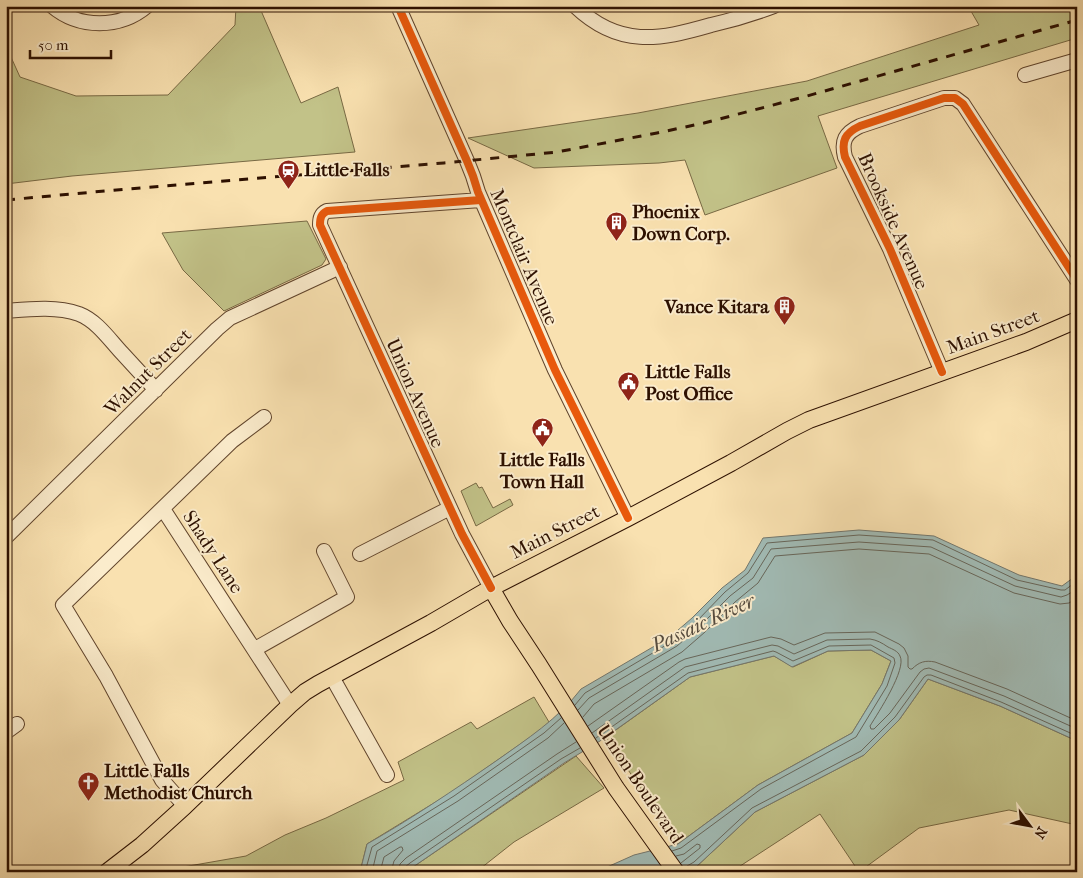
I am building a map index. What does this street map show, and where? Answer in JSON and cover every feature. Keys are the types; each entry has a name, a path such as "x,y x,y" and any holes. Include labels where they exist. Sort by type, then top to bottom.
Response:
{"main road":[{"name":"Main Street","path":"107,872 185,806 290,704 305,692 491,588 628,518 786,431 1026,342 1077,320"},
{"name":"Union Avenue","path":"491,588 572,718"},
{"name":"Union Boulevard","path":"572,718 616,788 676,872"}],"street":[{"path":"52,6 75,20 96,24 129,18 147,6"},
{"name":"Montclair Avenue","path":"398,6 467,161 481,200 555,370 628,518"},
{"path":"575,6 585,16 610,30 626,35 654,38 682,34 774,6"},
{"path":"1025,75 1076,64"},
{"name":"Brookside Avenue","path":"942,372 890,249 849,166 844,149 847,134 860,126 935,100 955,98 967,108 1077,280"},
{"name":"Union Avenue","path":"481,200 327,211 323,212 320,225 462,534 491,588"},
{"name":"Walnut Street","path":"6,538 84,459 105,441 230,318 340,267"},
{"path":"6,311 55,309 69,311 88,319 102,330 156,390"},
{"name":"Shady Lane","path":"264,417 232,441 163,509 290,704"},
{"path":"360,554 450,508"},
{"path":"163,509 63,605 106,676 162,780 185,806"},
{"path":"255,649 347,597 324,551"},
{"path":"332,678 387,775"}],"green space":[{"path":"236,6 259,6 301,103 338,87 355,152 72,176 6,184 6,46 20,77 76,96 168,95 235,25"},
{"path":"968,6 1077,6 1077,38 818,116 837,168 705,215 685,160 659,163 534,168 468,138 638,113 807,81 979,25"},
{"path":"307,221 326,259 322,265 224,311 183,270 162,233"},
{"path":"476,483 479,488 482,487 493,508 510,499 513,505 476,526 461,491"},
{"path":"871,650 891,661 882,684 852,733 758,785 678,844 606,737 690,677 774,656 793,667 828,651"},
{"path":"928,679 1000,706 1077,741 1077,825 1009,810 919,828 859,872 820,814 731,872 701,872 696,867 755,812 864,755 899,720"},
{"path":"534,697 549,722 542,729 452,792 367,844 360,872 121,872 124,869 160,871 246,856 285,835 326,818 404,780 398,762 471,722 477,729"},
{"path":"576,756 604,788 514,842 476,872 408,872 413,867"}],"water":[{"name":"Passaic River","path":"859,530 934,536 1019,575 1062,586 1077,575 1077,741 1000,706 928,679 899,720 864,755 755,812 696,867 687,872 596,872 634,855 678,844 758,785 852,733 882,684 891,661 871,650 828,651 792,667 774,656 690,677 408,872 360,872 367,844 400,825 519,745 562,710 581,689 670,637 722,588 745,570 763,538"}],"railway":[{"path":"6,200 557,152 704,123 1077,20"}],"cycle path":[{"path":"398,6 467,161 478,192 555,370 628,518"},
{"path":"942,372 890,249 845,157 845,138 855,129 944,98 955,98 963,104 1077,280"},
{"path":"481,200 327,211 321,216 320,225 462,534 491,588"}],"place":[{"name":"Little Falls","path":"288,189"},
{"name":"Phoenix Down Corp.","path":"616,242"},
{"name":"Vance Kitara","path":"785,326"},
{"name":"Little Falls Post Office","path":"629,402"},
{"name":"Little Falls Town Hall","path":"542,448"},
{"name":"Little Falls Methodist Church","path":"88,801"}]}
